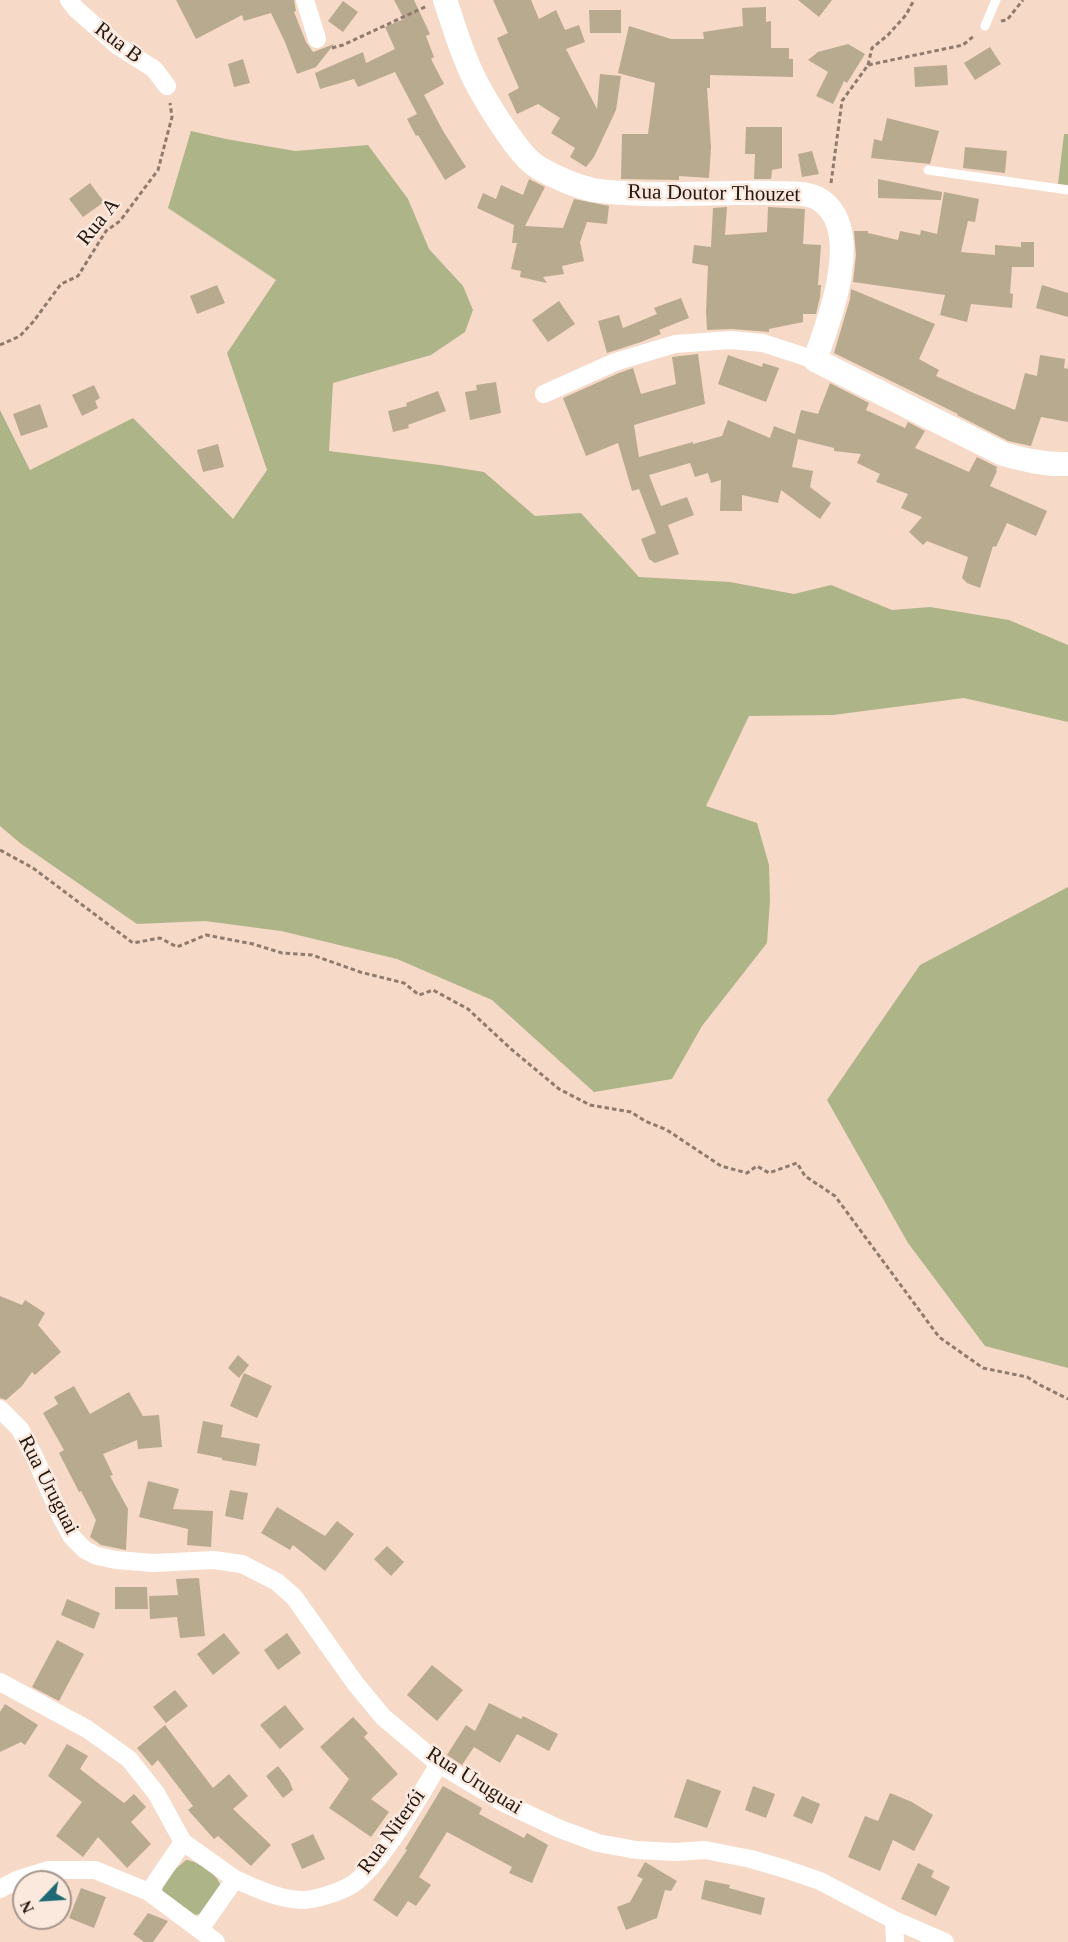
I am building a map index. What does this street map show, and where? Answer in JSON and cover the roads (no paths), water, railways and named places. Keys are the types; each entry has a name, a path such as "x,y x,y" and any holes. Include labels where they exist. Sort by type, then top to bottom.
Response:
{"street":[{"name":"Rua B","path":"69,0 118,46 154,69 167,86"},
{"path":"304,0 317,39"},
{"name":"Rua Doutor Thouzet","path":"437,2 485,100 515,145 537,167 594,190 659,194 808,195 822,201 839,225 841,255 832,312 815,360"},
{"path":"544,394 615,362 675,344 731,340 762,343 815,360 1003,454 1052,465 1068,464"},
{"name":"Rua Uruguai","path":"0,1409 20,1429 60,1517 72,1537 85,1550 97,1556 116,1560 154,1563 213,1560 242,1564 278,1582 300,1605 355,1683 383,1717 439,1764 504,1803 560,1829 598,1843 636,1850 676,1852 705,1850 751,1859 820,1881 894,1920 945,1942"},
{"path":"0,1682 87,1729 129,1759 156,1793 183,1842 149,1892"},
{"name":"Rua Niterói","path":"183,1842 235,1879 268,1894 301,1900 326,1896 355,1882 378,1860 439,1764"},
{"path":"0,1889 19,1879 48,1870 95,1870 149,1892 216,1942"},
{"path":"200,1929 235,1879"},
{"path":"894,1920 895,1942"}],"lane":[{"path":"985,26 996,0"},
{"path":"928,170 1068,190"}]}
